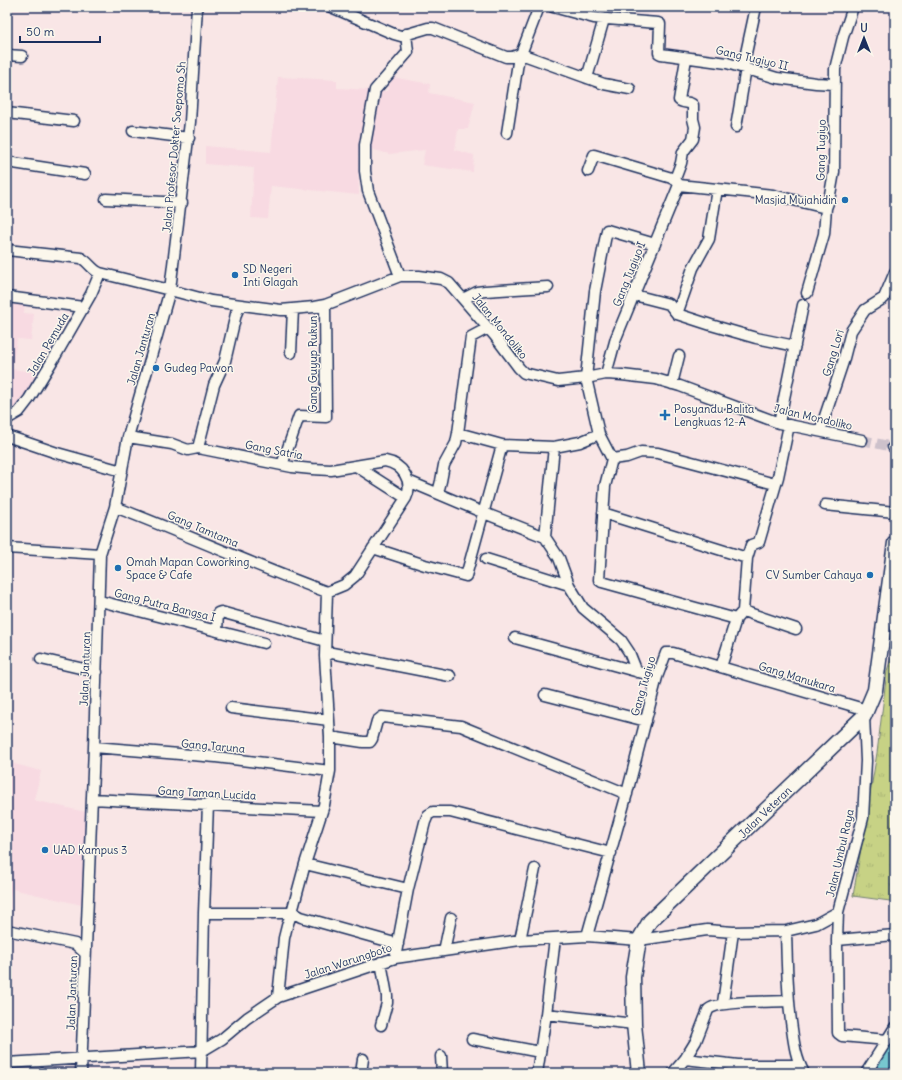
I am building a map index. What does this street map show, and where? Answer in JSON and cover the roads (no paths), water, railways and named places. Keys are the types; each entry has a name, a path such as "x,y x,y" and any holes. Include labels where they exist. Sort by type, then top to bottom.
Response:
{"main road":[{"name":"Jalan Veteran","path":"639,1073 634,1024 633,977 639,940 650,921 865,713 875,690 895,543"}],"street":[{"name":"Jalan Profesor Dokter Soepomo Sh","path":"170,290 189,138 197,7"},
{"path":"331,7 400,36 433,28 506,57 520,55 604,84 630,89"},
{"path":"507,133 520,55 540,7"},
{"path":"553,7 594,18 604,19 587,78"},
{"path":"736,127 744,68 756,7"},
{"name":"Gang Tugiyo","path":"806,293 824,234 826,208 834,172 835,69 837,56 853,7"},
{"name":"Gang Tugiyo II","path":"604,19 660,24 659,53 664,55 713,61 777,78 834,84"},
{"path":"400,276 368,191 365,171 365,145 375,90 408,52 406,34"},
{"path":"7,55 22,56"},
{"name":"Gang Tugiyo I","path":"606,374 616,338 655,244 677,182 683,152 693,139 695,127 693,119 693,105 691,103 682,102 679,100 686,58"},
{"path":"7,113 74,121"},
{"path":"133,131 189,138"},
{"path":"588,171 594,155 677,182 717,189 773,195 826,208"},
{"path":"7,162 85,174"},
{"path":"677,314 693,268 709,239 717,189"},
{"path":"106,199 182,203"},
{"path":"655,244 607,230 595,291 586,378 599,434 612,458 606,486 599,578 600,581 736,620"},
{"path":"7,250 81,258 85,260 94,271 100,273"},
{"name":"Gang Lori","path":"820,431 843,362 851,331 865,310 884,298 895,272"},
{"name":"Jalan Mondoliko","path":"100,273 211,301 281,310 325,305 400,276 419,276 442,279 449,283 463,299 488,328 518,368 524,373 558,381 606,374 640,377 672,384 779,423 862,440"},
{"name":"Jalan Pemuda","path":"7,419 19,412 29,399 91,294 100,273"},
{"path":"463,299 477,292 548,287"},
{"name":"Jalan Janturan","path":"81,1058 100,601 100,554 115,507 128,437 170,290"},
{"path":"634,295 669,304 677,314 711,325 756,338 795,346"},
{"path":"7,297 83,307"},
{"path":"198,448 214,385 225,361 236,314 240,305"},
{"name":"Gang Guyup Rukun","path":"282,465 299,416 326,417 325,305"},
{"path":"779,423 803,305"},
{"path":"291,353 293,309"},
{"path":"438,493 445,462 456,443 471,337 488,328"},
{"path":"672,384 679,356"},
{"path":"721,667 736,620 744,611 747,558 751,545 759,542 789,425"},
{"path":"458,433 502,445 554,447 580,442 599,434"},
{"path":"7,436 57,453 122,471"},
{"name":"Gang Satria","path":"128,437 172,444 188,450 198,448 302,469 331,470 378,461 391,462 402,470 408,481"},
{"path":"373,548 425,565 466,576 502,445"},
{"path":"545,536 554,447"},
{"path":"612,458 626,457 641,452 658,453 775,484"},
{"path":"356,466 406,498"},
{"path":"278,997 284,938 322,811 330,771 330,737 324,656 327,592 344,585 355,576 406,498 408,481 484,513 545,536 559,558 569,585 583,608 621,640 629,652 637,672"},
{"path":"825,505 895,512"},
{"name":"Gang Tamtama","path":"115,507 157,523 287,578 327,592"},
{"path":"603,514 747,558"},
{"path":"7,548 100,554"},
{"path":"486,559 569,585"},
{"name":"Gang Putra Bangsa I","path":"100,601 217,631 218,613 221,612 325,641"},
{"path":"744,611 796,629"},
{"path":"217,631 264,643"},
{"path":"515,638 657,677"},
{"path":"324,656 332,653 450,676"},
{"name":"Gang Tugiyo","path":"587,936 627,794 657,677 666,653 673,653 721,667"},
{"path":"41,659 97,672"},
{"name":"Gang Manukara","path":"721,667 865,713"},
{"path":"545,695 646,721"},
{"path":"231,708 329,720"},
{"name":"Jalan Umbul Raya","path":"639,940 707,930 734,932 786,931 816,924 838,912 863,818 866,761 865,713"},
{"path":"330,737 370,742 374,734 377,721 382,717 461,726 627,794"},
{"name":"Gang Taruna","path":"94,747 223,758 330,771"},
{"name":"Gang Taman Lucida","path":"92,799 322,811"},
{"path":"201,1073 208,804"},
{"path":"395,958 408,889 428,815 436,812 450,812 611,853"},
{"path":"305,864 408,889"},
{"path":"520,940 535,869"},
{"path":"204,913 292,912 301,917 398,944"},
{"path":"838,912 838,1032 842,1036 887,1040"},
{"path":"444,951 452,918"},
{"path":"7,930 75,944 85,953"},
{"path":"685,1059 738,1065 802,1069 795,1049 788,1001 786,931"},
{"path":"723,1004 734,932"},
{"path":"837,940 895,935"},
{"name":"Jalan Warungboto","path":"7,1063 202,1051 222,1039 247,1018 278,997 395,958 520,940 587,936 639,940"},
{"path":"537,1073 555,938"},
{"path":"381,962 387,996 387,1003 381,1025"},
{"path":"673,1073 685,1059 696,1041 708,1008 723,1004 788,1001"},
{"path":"546,1014 634,1024"},
{"path":"866,1073 895,1027"},
{"path":"472,1039 540,1052"},
{"path":"441,1056 442,1073"},
{"path":"80,1073 81,1058"},
{"path":"361,1073 363,1060"}],"waterway":[{"path":"881,1073 895,1052"}],"tunnel":[{"path":"862,440 893,447"}],"place":[{"name":"Masjid Mujahidin","path":"845,200"},
{"name":"SD Negeri Inti Glagah","path":"235,275"},
{"name":"Gudeg Pawon","path":"156,368"},
{"name":"Posyandu Balita Lengkuas 12-A","path":"665,415"},
{"name":"Omah Mapan Coworking Space & Cafe","path":"118,568"},
{"name":"CV Sumber Cahaya","path":"870,575"},
{"name":"UAD Kampus 3","path":"45,850"}]}
